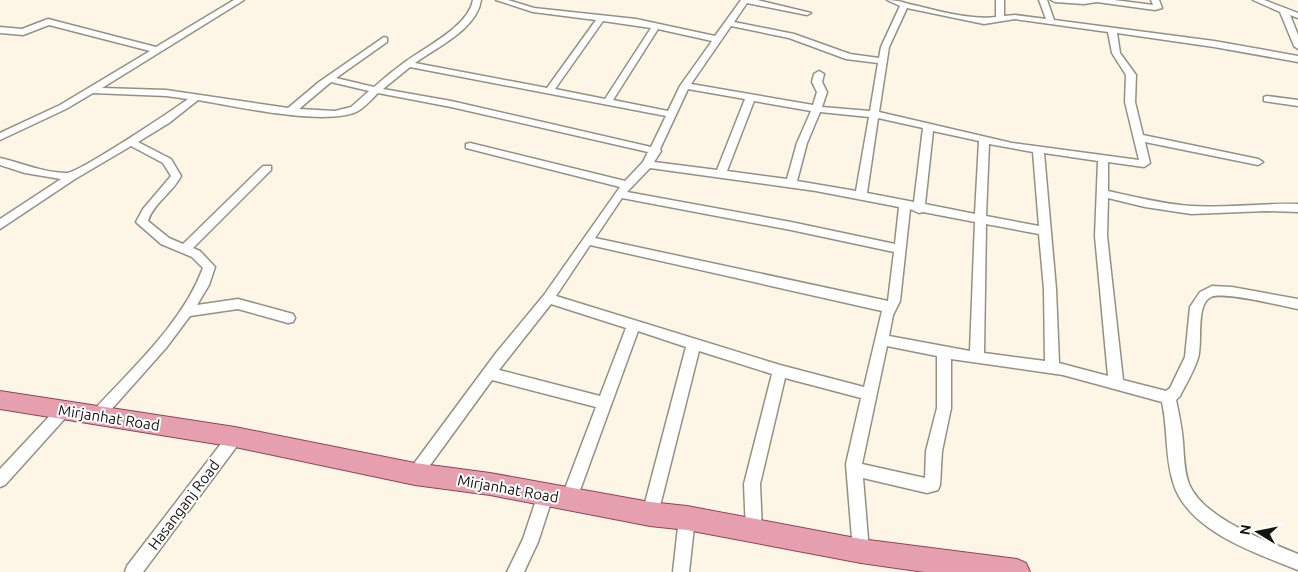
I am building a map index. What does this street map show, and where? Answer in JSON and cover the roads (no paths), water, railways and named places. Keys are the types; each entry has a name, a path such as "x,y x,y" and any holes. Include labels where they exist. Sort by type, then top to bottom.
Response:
{"main road":[{"name":"Mirjanhat Road","path":"0,400 235,437 415,474 490,484 545,496 650,514 687,518 861,551 1017,572"}],"street":[{"path":"0,137 39,120 92,90 240,0"},
{"path":"92,90 166,94 290,111 344,112 354,109 407,64 452,34 474,11 477,0"},
{"path":"500,0 533,10 656,26 716,39"},
{"path":"415,474 548,298 618,194 648,164 656,151 670,114 685,86 716,39 746,0 808,13"},
{"path":"891,0 904,6 984,21 1016,17 1214,44 1298,59"},
{"path":"1000,0 1000,19"},
{"path":"1043,0 1051,22"},
{"path":"1056,0 1084,2 1097,0 1158,8 1155,0"},
{"path":"1257,0 1298,16"},
{"path":"861,196 888,38 904,6"},
{"path":"1282,9 1298,46"},
{"path":"549,91 600,18"},
{"path":"0,30 23,32 48,22 156,50"},
{"path":"729,23 791,36 855,58 883,61"},
{"path":"608,103 656,26"},
{"path":"685,86 816,109 874,115 1038,150 1144,164 1130,102 1132,75 1116,53 1112,30"},
{"path":"290,111 384,40"},
{"path":"407,64 492,78 608,103 670,114"},
{"path":"791,183 802,143 822,89 818,82 819,74"},
{"path":"330,79 451,104 656,151"},
{"path":"0,224 71,177 166,122 195,98"},
{"path":"721,173 750,98"},
{"path":"1267,99 1298,103"},
{"path":"919,208 928,128"},
{"path":"1138,137 1258,162"},
{"path":"978,358 980,218 984,140"},
{"path":"97,416 187,312 206,278 209,267 204,259 186,248 165,241 142,222 145,214 165,192 176,176 167,161 130,142"},
{"path":"470,146 628,184"},
{"path":"1038,150 1043,231 1050,289 1052,367"},
{"path":"1103,160 1101,236 1116,383"},
{"path":"0,161 25,170 71,177"},
{"path":"648,164 791,183 1043,231"},
{"path":"186,248 267,168"},
{"path":"1102,193 1144,203 1191,210 1267,207 1298,208"},
{"path":"618,194 791,226 899,249"},
{"path":"861,551 854,469 881,340 890,308 894,301 904,205"},
{"path":"587,240 890,308"},
{"path":"1168,398 1175,392 1192,357 1196,307 1204,295 1212,292 1232,292 1298,304"},
{"path":"548,298 780,372 869,394"},
{"path":"187,312 238,304 288,318"},
{"path":"569,499 633,326"},
{"path":"881,340 978,358 1052,367 1168,398"},
{"path":"650,514 694,343"},
{"path":"854,469 927,486 932,485 934,451 944,408 944,352"},
{"path":"754,531 752,484 780,372"},
{"path":"489,374 605,404"},
{"path":"1168,398 1174,427 1180,478 1183,490 1194,504 1238,536 1298,562"},
{"path":"0,480 63,411"},
{"name":"Hasanganj Road","path":"133,572 235,437"},
{"path":"515,572 530,542 545,496"},
{"path":"680,572 687,518"}]}
